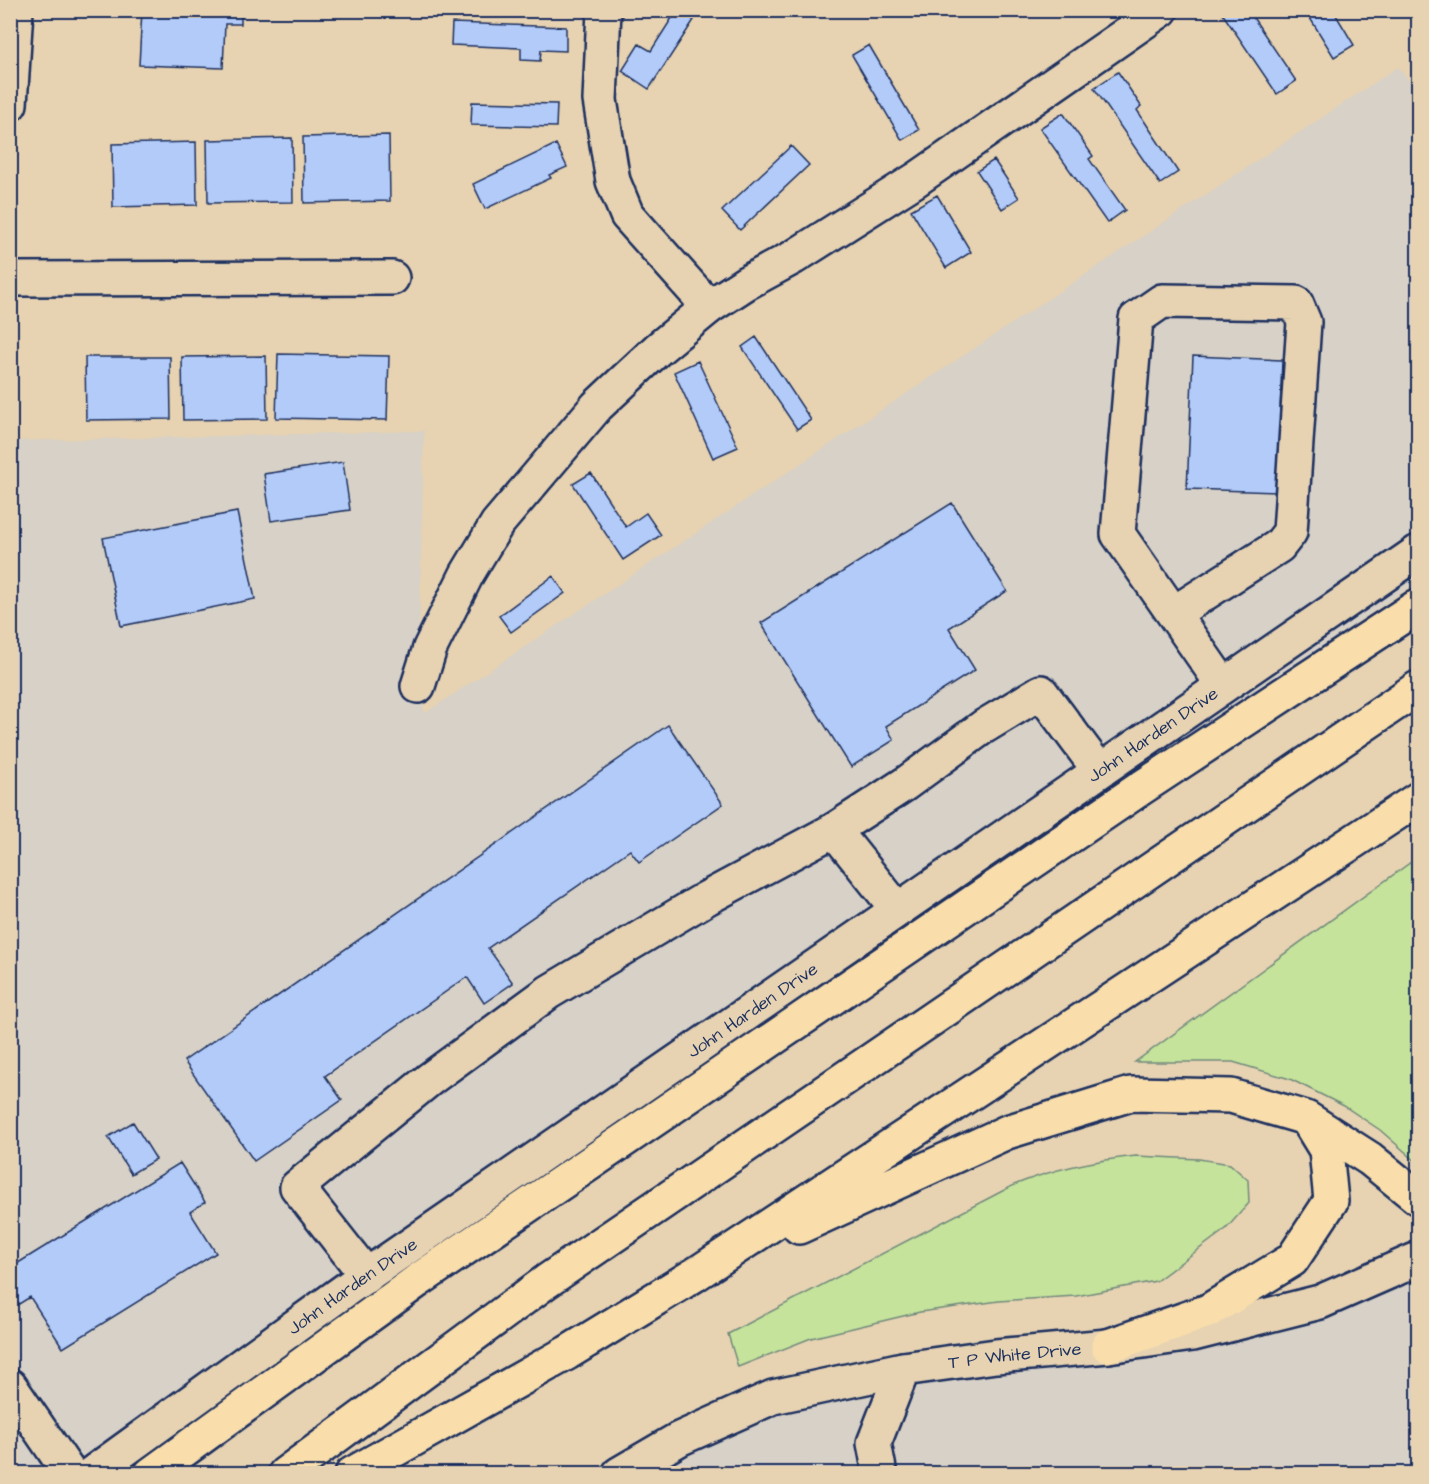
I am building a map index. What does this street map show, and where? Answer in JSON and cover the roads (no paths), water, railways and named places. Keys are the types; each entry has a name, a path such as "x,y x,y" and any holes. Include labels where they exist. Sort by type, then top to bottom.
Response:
{"highway":[{"path":"151,1473 446,1261 1131,795 1419,606"},
{"path":"285,1473 547,1281 1419,688"},
{"path":"352,1473 567,1353 696,1274 1419,799"},
{"path":"696,1274 1007,1132 1131,1094 1231,1096 1306,1118 1370,1158 1419,1198"},
{"path":"1108,1346 1208,1311 1292,1260 1331,1201 1326,1150 1306,1118"}],"street":[{"path":"10,104 16,10"},
{"path":"604,10 600,100 613,181 627,215 709,307"},
{"path":"418,686 430,648 467,574 497,524 597,406 658,349 709,307 746,282 794,257 917,179 1161,10"},
{"path":"10,279 392,278"},
{"path":"1174,613 1279,546 1290,532 1304,322 1296,303 1162,301 1136,320 1118,534 1223,685"},
{"name":"John Harden Drive","path":"91,1473 367,1276 897,909 1419,552"},
{"path":"367,1276 297,1187 430,1079 549,992 707,898 834,830 905,784 983,727 1041,692 1100,770"},
{"path":"834,830 897,909"},
{"name":"T P White Drive","path":"619,1473 679,1439 773,1397 903,1369 1193,1334 1320,1302 1419,1259"},
{"path":"880,1473 874,1443 903,1369"},
{"path":"12,1391 70,1473"}]}
